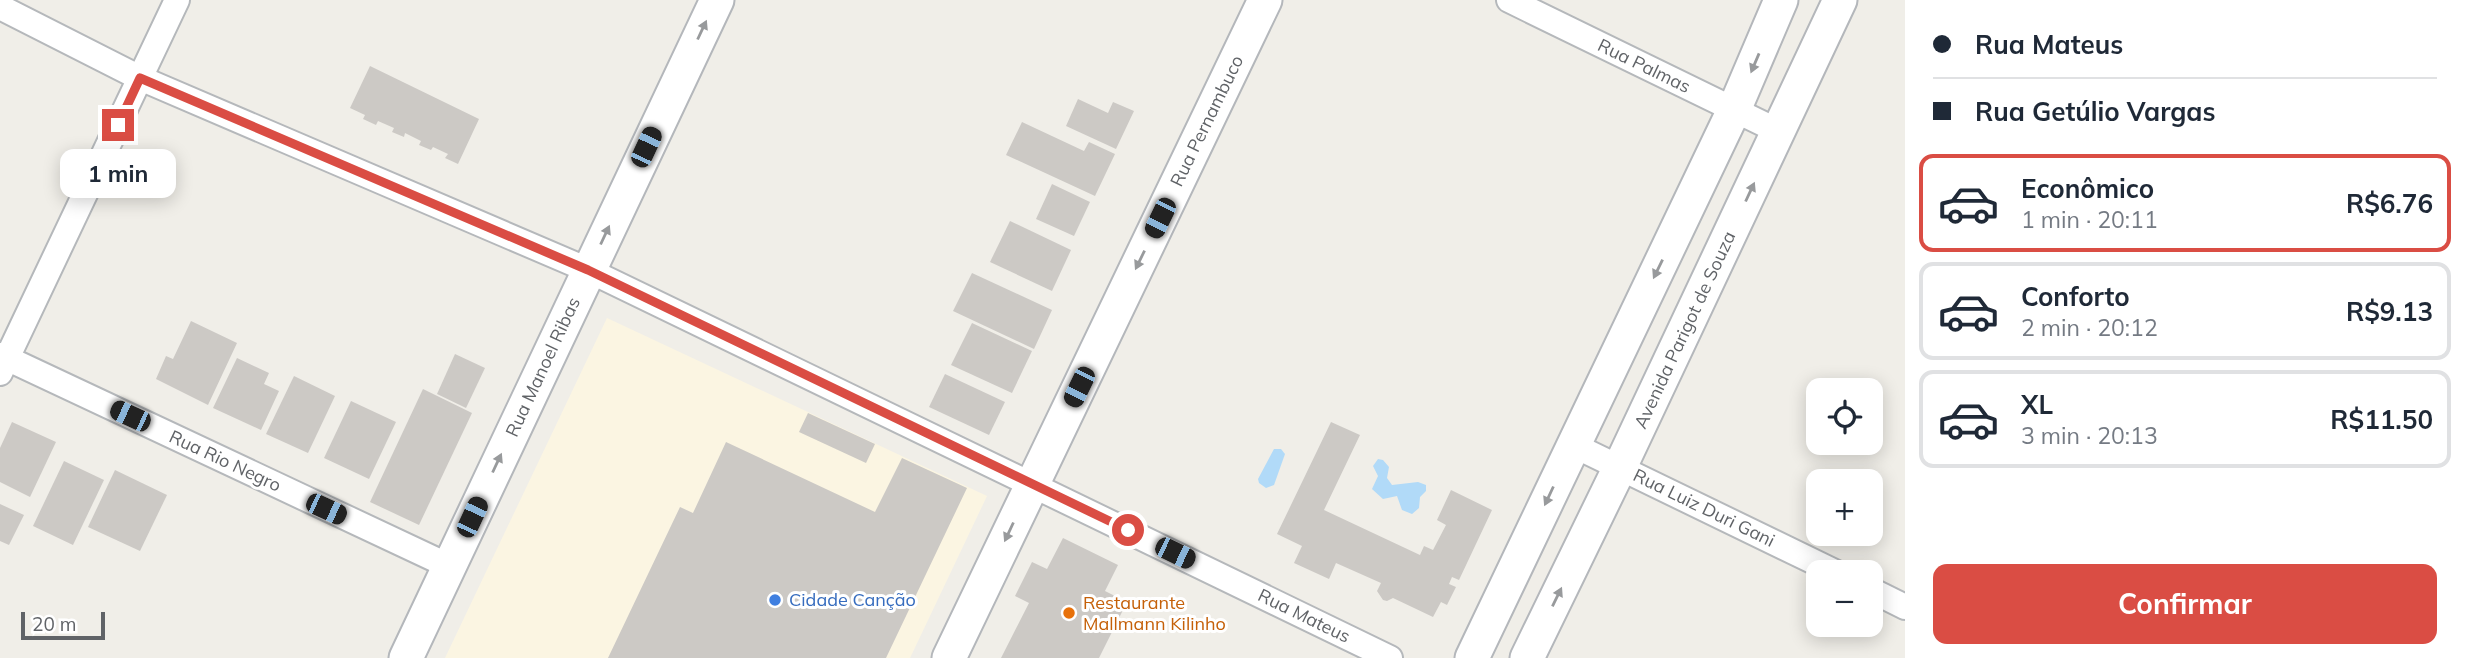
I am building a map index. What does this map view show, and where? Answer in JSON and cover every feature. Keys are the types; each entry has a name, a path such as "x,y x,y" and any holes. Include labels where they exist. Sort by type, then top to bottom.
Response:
{"street":[{"path":"2,362 177,0"},
{"name":"Rua Manoel Ribas","path":"406,658 716,0"},
{"name":"Rua Pernambuco","path":"949,658 1265,0"},
{"name":"Rua Palmas","path":"1509,0 1778,131"},
{"path":"1472,658 1734,110 1782,0"},
{"name":"Avenida Parigot de Souza","path":"1527,658 1840,0"},
{"name":"Rua Mateus","path":"0,7 140,78 588,270 1390,658"},
{"name":"Rua Rio Negro","path":"2,362 449,566"},
{"name":"Rua Luiz Duri Gani","path":"1573,445 1810,560"},
{"path":"1883,596 1905,607"}],"shaded area":[{"path":"607,318 987,496 910,658 445,658"}],"water":[{"path":"1274,449 1281,449 1285,454 1274,485 1266,488 1258,479"},
{"path":"1378,459 1383,460 1389,467 1387,478 1392,485 1418,482 1426,485 1426,491 1420,497 1419,508 1412,514 1402,510 1397,496 1383,499 1372,489 1378,476 1373,466"}],"building":[{"path":"370,66 479,119 458,164 445,158 448,154 433,147 431,150 419,145 421,141 405,133 404,137 392,132 394,128 378,121 376,125 363,119 365,115 350,108"},
{"path":"1078,99 1108,113 1113,102 1134,111 1116,149 1066,126"},
{"path":"1022,122 1084,151 1089,142 1115,154 1095,196 1006,155"},
{"path":"1052,184 1090,202 1074,236 1036,219"},
{"path":"1010,221 1071,250 1052,291 990,262"},
{"path":"972,273 1052,310 1034,349 953,311"},
{"path":"191,321 237,343 208,405 156,379 166,356 173,359"},
{"path":"972,323 1032,351 1012,393 951,365"},
{"path":"455,354 485,368 466,408 437,394"},
{"path":"237,358 269,373 264,384 279,391 261,430 213,408"},
{"path":"945,374 1005,402 989,435 929,407"},
{"path":"294,376 335,396 308,453 266,434"},
{"path":"423,389 472,413 419,525 370,502"},
{"path":"351,401 396,422 369,479 324,458"},
{"path":"808,413 875,444 866,463 799,432"},
{"path":"12,422 56,442 30,497 0,482 0,448"},
{"path":"1331,422 1360,435 1324,510 1420,555 1424,546 1433,550 1446,525 1437,520 1451,490 1492,510 1459,580 1452,577 1449,584 1456,587 1447,605 1441,602 1433,617 1393,598 1383,600 1377,591 1381,583 1336,563 1329,579 1294,563 1302,546 1277,534"},
{"name":"Cidade Canção","path":"726,442 875,512 902,458 967,488 886,658 608,658 680,507 693,513"},
{"path":"64,461 104,480 73,545 33,526"},
{"path":"115,470 167,495 140,551 88,527"},
{"path":"0,504 24,515 9,545 0,541"},
{"path":"1063,538 1118,565 1105,591 1127,602 1099,658 1001,658 1029,603 1015,596 1032,562 1047,569"}],"place":[{"name":"Cidade Canção","path":"775,600"},
{"name":"Restaurante Mallmann Kilinho","path":"1069,613"}],"route":[{"path":"118,125 140,78 588,270 1128,530"}]}
